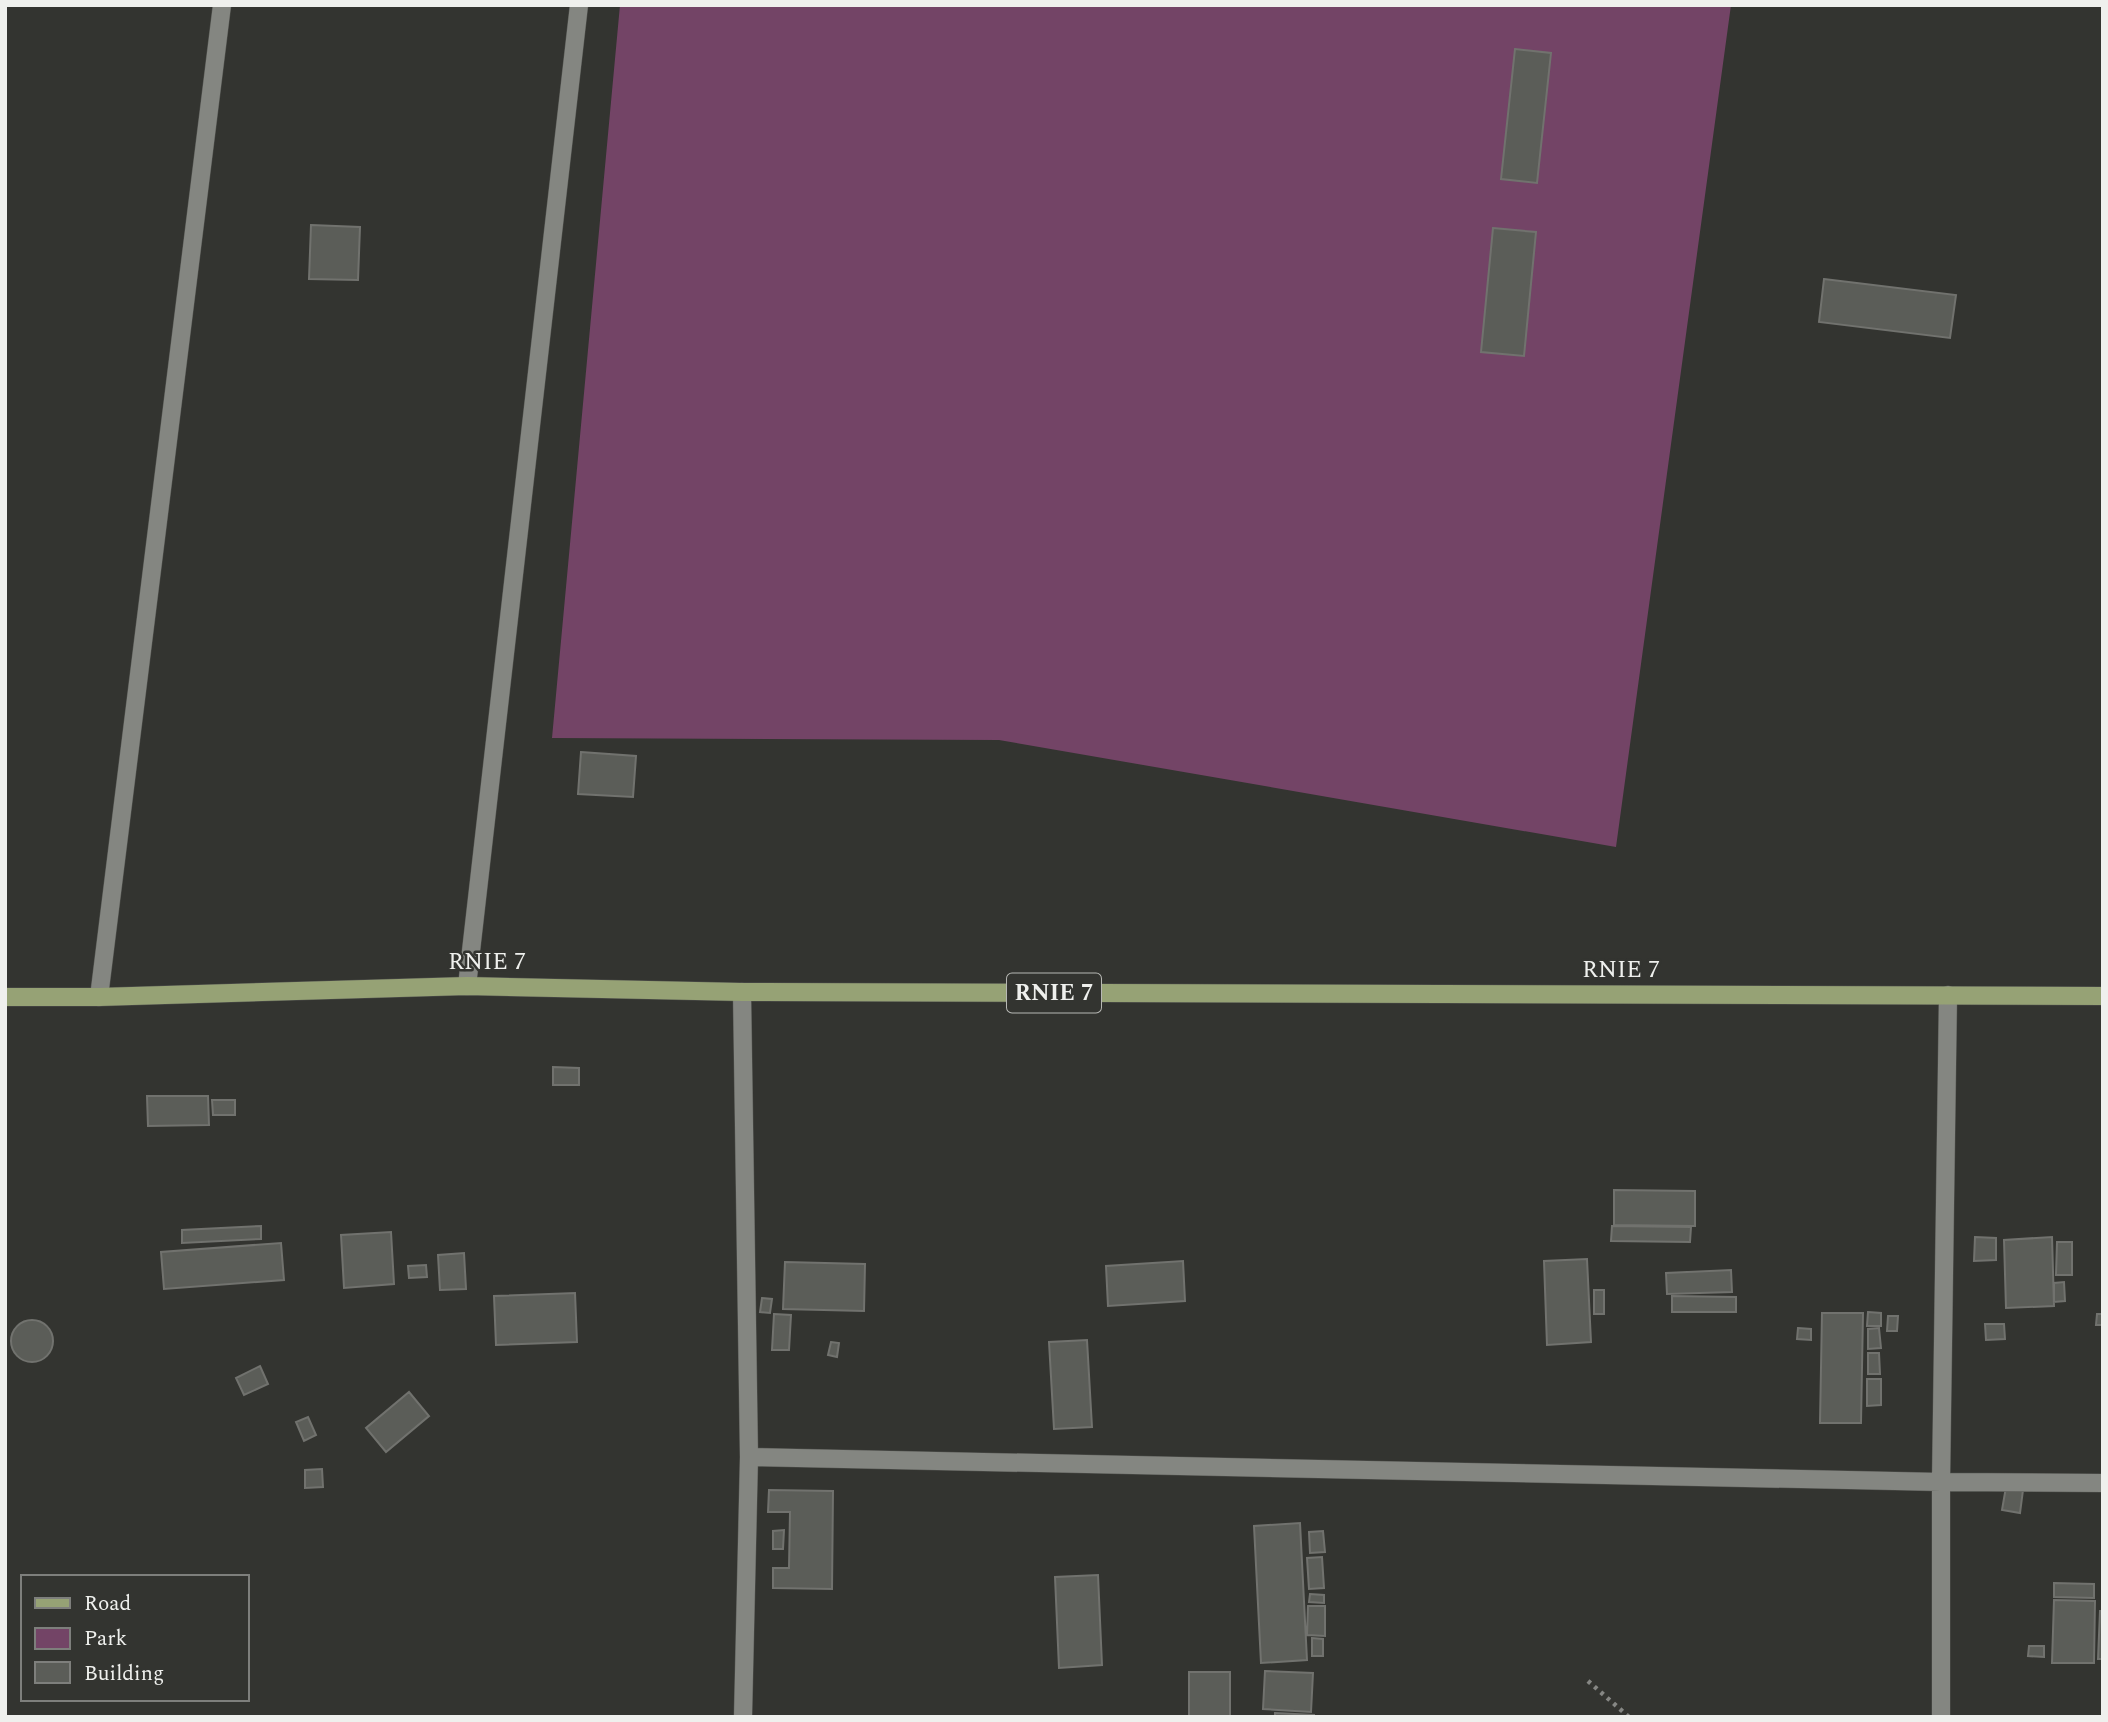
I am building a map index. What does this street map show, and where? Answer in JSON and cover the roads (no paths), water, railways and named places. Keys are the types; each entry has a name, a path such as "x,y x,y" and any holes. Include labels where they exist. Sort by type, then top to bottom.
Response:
{"main road":[{"name":"RNIE 7","path":"5,997 99,997 467,986 742,992 2103,996"}],"street":[{"path":"99,997 222,5"},
{"path":"467,986 579,5"},
{"path":"742,992 749,1457 743,1717"},
{"path":"1941,1717 1941,1482 1948,995"},
{"path":"749,1457 1941,1482 2103,1483"}]}
